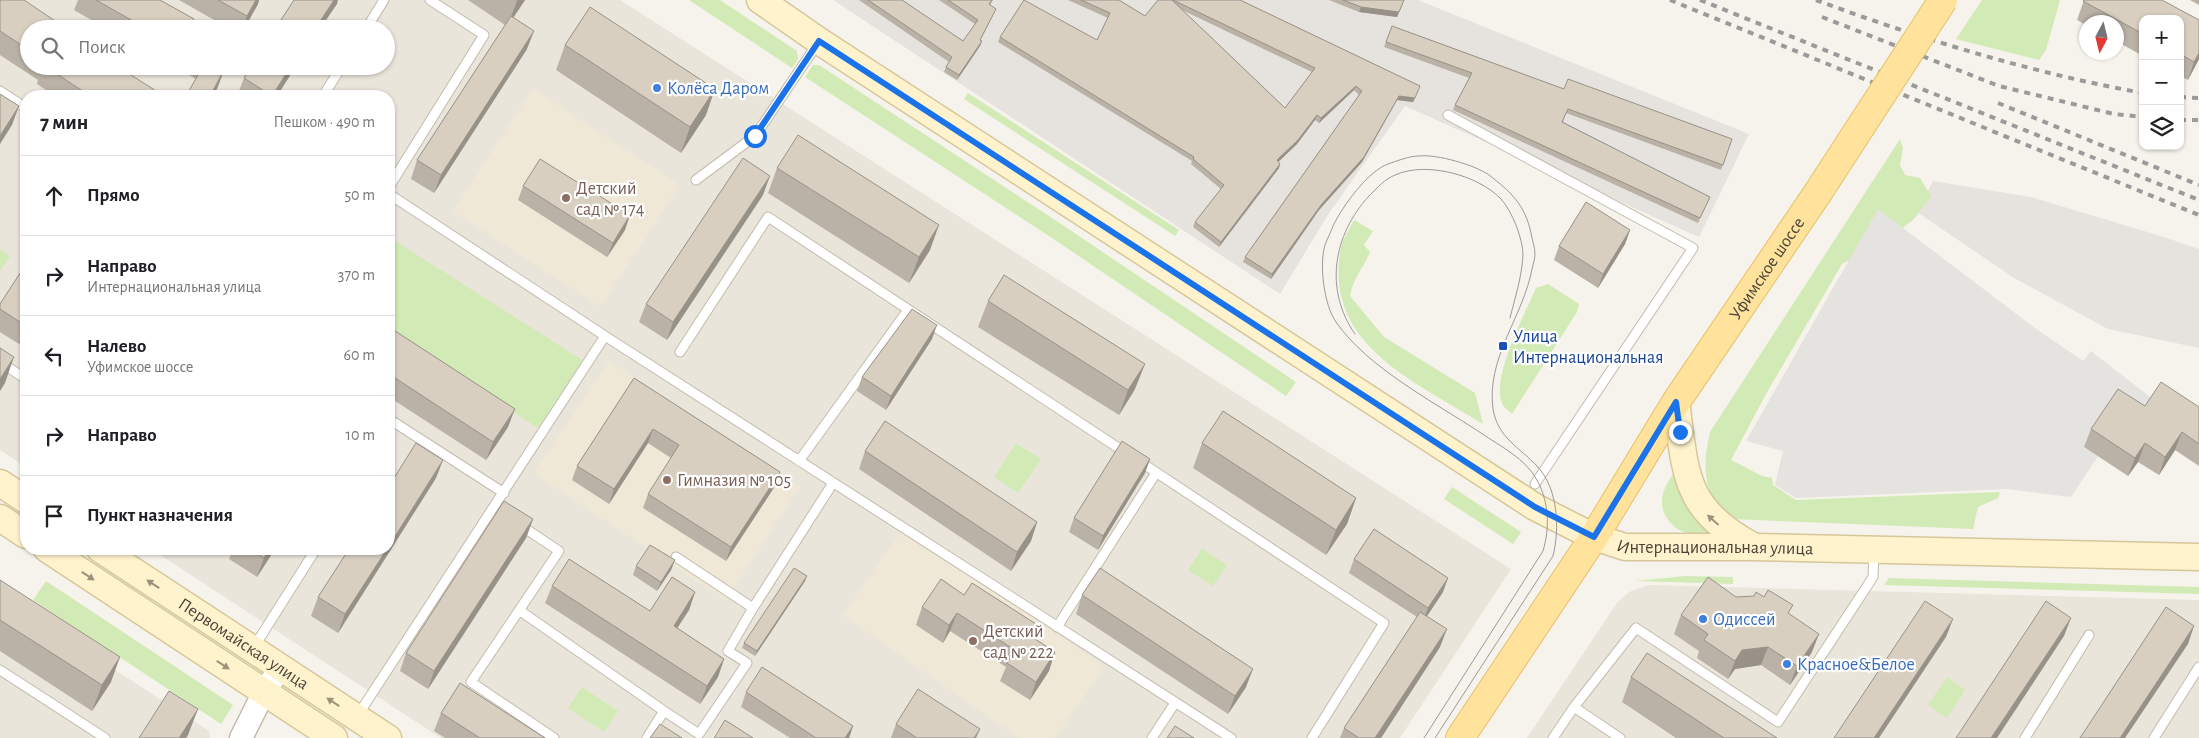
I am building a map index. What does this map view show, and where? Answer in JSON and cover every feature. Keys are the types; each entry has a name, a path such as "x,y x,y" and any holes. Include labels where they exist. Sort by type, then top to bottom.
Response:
{"main road":[{"name":"Интернациональная улица","path":"760,0 819,41 1535,507 1594,537 1625,546 2199,557"},
{"name":"Уфимское шоссе","path":"1460,738 1594,537 1676,402 1817,194 1943,0"},
{"path":"1676,402 1681,449 1694,494 1706,513 1728,533 1753,547"},
{"path":"0,483 20,496"},
{"path":"0,518 20,531"},
{"name":"Первомайская улица","path":"56,555 334,738"},
{"name":"Первомайская улица","path":"109,555 388,738"}],"street":[{"path":"241,738 264,692 280,667"}],"lane":[{"path":"372,20 384,0"},
{"path":"395,177 484,35 430,0"},
{"path":"696,180 755,136 819,41"},
{"path":"327,90 336,75"},
{"path":"0,91 20,104"},
{"path":"1448,115 1693,248 1535,484"},
{"path":"395,198 605,336 1231,738"},
{"path":"680,352 768,217 1384,623 1312,738"},
{"path":"799,461 908,310"},
{"path":"357,717 605,336"},
{"path":"0,362 20,375"},
{"path":"395,423 504,493"},
{"path":"1057,627 1156,473"},
{"path":"519,610 699,734 747,663 728,651 753,608 833,483"},
{"path":"494,508 502,513"},
{"path":"510,519 559,551 470,682 554,738"},
{"path":"1553,738 1574,707 1636,628 1778,722 1873,577 1874,551"},
{"path":"253,649 312,555"},
{"path":"676,557 753,608"},
{"path":"2025,738 2089,635"},
{"path":"2154,738 2199,667"},
{"path":"0,670 105,738"},
{"path":"1152,738 1176,703"},
{"path":"1574,707 1620,738"},
{"path":"647,738 664,711"}],"shaded area":[{"path":"0,0 620,0 1511,569 1400,738 733,738 718,729 712,738 441,738 160,555 395,555 395,90 20,90 20,463 0,450"},
{"path":"833,0 1418,0 1749,134 1699,237 1405,106 1329,213 1280,294"},
{"name":"Детский сад № 174","path":"533,89 680,185 600,307 453,211"},
{"path":"1933,181 2031,197 2199,249 2199,348 2108,329 2014,278 1917,212"},
{"path":"1878,209 2035,328 2083,361 2091,351 2154,400 2084,447 2098,456 2071,497 2007,489 1796,498 1775,485 1783,451 1746,441"},
{"name":"Гимназия № 105","path":"609,361 800,487 725,600 534,473"},
{"name":"Детский сад № 222","path":"904,527 1104,667 1055,738 1019,738 843,615"},
{"path":"1649,585 2199,600 2199,738 1527,738 1617,603 1629,592"},
{"path":"0,595 209,731 210,738 0,738"}],"green space":[{"path":"689,0 720,0 797,51 798,59 792,68"},
{"path":"1982,0 2060,0 2046,50 2039,60 1956,39"},
{"path":"813,65 819,65 1061,224 1296,382 1286,396 1052,238 805,77"},
{"path":"968,93 1179,230 1175,236 964,99"},
{"path":"1900,139 1903,148 1900,165 1905,175 1920,178 1931,196 1914,219 1887,240 1842,264 1766,394 1731,460 1762,476 1772,478 1773,485 1796,500 2000,492 1998,498 1978,507 1973,529 1731,519 1713,497 1707,482 1706,457 1710,432"},
{"path":"1354,220 1373,231 1364,245 1370,252 1356,278 1350,296 1384,337 1475,393 1483,424 1403,375 1379,356 1360,335 1346,310 1339,281 1341,247"},
{"path":"395,241 584,361 538,428 395,336"},
{"path":"0,249 10,256 0,271"},
{"path":"1548,284 1579,304 1577,312 1512,414 1503,404 1500,392 1505,362 1536,288"},
{"path":"1016,443 1041,459 1018,493 994,477"},
{"path":"1675,471 1712,534 1687,533 1672,525 1669,521 1662,508 1662,501 1667,483"},
{"path":"1452,487 1521,532 1513,544 1444,499"},
{"path":"1202,549 1227,565 1213,586 1188,570"},
{"path":"1686,576 1733,577 1733,584 1635,581"},
{"path":"1889,578 2199,587 2199,594 1884,585"},
{"path":"46,581 233,705 221,724 33,600"},
{"path":"1947,677 1965,690 1947,718 1928,705"},
{"path":"582,687 618,711 604,732 568,708"}],"building":[{"path":"0,0 24,0 54,20 20,20 20,44 0,31"},
{"path":"96,0 160,0 194,19 194,20 131,20"},
{"path":"218,0 256,0 247,16"},
{"path":"294,0 334,0 321,20 281,20"},
{"path":"868,0 902,0 963,41 978,20 948,0 992,0 989,4 996,9 980,40 982,41 959,75 946,67 952,57"},
{"path":"1024,0 1097,40 1110,13 1081,0 1119,0 1145,16 1158,0 1172,0 1285,108 1315,68 1173,0 1240,0 1420,86 1415,98 1399,96 1364,157 1321,205 1272,274 1245,257 1362,91 1356,86 1321,118 1317,115 1298,140 1277,160 1280,164 1221,242 1195,222 1224,185 1193,159 1194,157 1000,37"},
{"path":"1343,0 1404,0 1399,12 1361,7"},
{"path":"2162,0 2199,20 2199,53 2194,62 2184,56 2184,15 2139,15 2139,32 2124,24 2124,15 2108,15 2083,1"},
{"path":"590,7 715,89 690,127 565,45"},
{"path":"511,16 534,31 441,175 417,160"},
{"path":"1392,26 1564,89 1568,79 1732,139 1723,165 1568,109 1562,122 1710,197 1700,218 1455,105 1472,73 1386,42"},
{"path":"58,75 131,75 155,90 81,90"},
{"path":"198,75 221,75 213,90 189,90"},
{"path":"246,75 285,75 276,90 263,90 244,78"},
{"path":"0,94 19,106 0,136"},
{"path":"798,135 939,225 919,257 777,168"},
{"path":"743,158 770,176 673,322 646,304"},
{"path":"540,159 630,215 613,243 523,186"},
{"path":"1586,202 1630,230 1603,274 1559,246"},
{"path":"20,273 20,322 0,309 0,304"},
{"path":"1004,275 1145,364 1128,390 988,301"},
{"path":"912,309 937,325 891,396 862,377"},
{"path":"395,331 515,409 493,442 395,378"},
{"path":"0,348 14,357 0,379"},
{"path":"634,378 780,472 731,547 648,494 679,445 653,429 614,489 577,466"},
{"path":"2161,382 2199,407 2199,444 2182,432 2165,457 2145,443 2135,458 2091,429 2118,389 2145,406"},
{"path":"1223,411 1356,498 1336,530 1202,443"},
{"path":"885,421 1037,522 1017,552 865,451"},
{"path":"1122,441 1150,459 1103,536 1074,518"},
{"path":"416,443 443,460 395,536 395,476"},
{"path":"504,501 533,519 434,671 406,653"},
{"path":"1374,529 1448,578 1428,608 1354,559"},
{"path":"650,545 675,560 661,582 636,566"},
{"path":"345,555 383,555 345,614 318,597"},
{"path":"569,559 650,611 672,577 695,592 674,626 724,659 707,686 552,586"},
{"path":"794,568 807,576 757,651 744,643"},
{"path":"1100,568 1253,669 1235,696 1082,595"},
{"path":"1708,577 1736,597 1754,596 1756,592 1764,597 1768,590 1793,605 1788,613 1819,634 1797,666 1768,647 1742,650 1735,661 1704,640 1708,634 1681,615"},
{"path":"941,579 964,595 972,583 1036,624 1029,635 1055,652 1036,682 1007,663 1015,650 957,613 949,625 922,607"},
{"path":"0,580 120,657 102,685 0,620"},
{"path":"1925,601 1953,619 1874,738 1834,738"},
{"path":"2046,601 2071,618 1991,738 1956,738"},
{"path":"2166,607 2194,626 2120,738 2080,738"},
{"path":"1420,612 1447,629 1375,738 1359,738 1344,728"},
{"path":"1647,653 1777,738 1724,738 1631,677"},
{"path":"762,667 853,726 845,738 816,738 746,692"},
{"path":"460,683 545,738 480,738 441,713"},
{"path":"918,689 980,729 974,738 917,738 896,724"},
{"path":"169,691 198,709 179,738 139,738"},
{"path":"725,720 753,738 714,738"},
{"path":"660,724 682,738 650,738"},
{"path":"1175,726 1194,738 1167,738"}],"tram line":[{"path":"1424,738 1543,551 1547,533 1547,515 1541,488 1532,472 1519,459 1384,369 1349,339 1336,322 1328,306 1322,263 1325,245 1333,226 1356,190 1372,174 1388,164 1415,156 1436,157 1456,161 1483,171 1504,187 1516,200 1525,215 1535,249 1535,258 1527,287 1506,338 1495,372 1492,390 1493,409 1504,435 1544,475 1553,497 1557,521 1553,556 1435,738"},
{"path":"1355,334 1345,317 1336,281 1337,263 1347,228 1357,211 1384,181 1395,175 1421,169 1436,170 1466,177 1491,191 1505,204 1513,218 1523,248 1520,279 1510,318"}],"railway":[{"path":"1670,0 2199,215"},
{"path":"1700,0 2199,200"},
{"path":"1816,0 1977,54 2060,76 2139,92"},
{"path":"1822,17 1999,86 2114,114 2139,117"},
{"path":"2184,97 2199,98"},
{"path":"1998,103 2199,185"},
{"path":"2184,120 2199,120"}],"place":[{"name":"Колёса Даром","path":"657,88"},
{"name":"Детский сад № 174","path":"566,198"},
{"name":"Улица Интернациональная","path":"1503,346"},
{"name":"Гимназия № 105","path":"667,480"},
{"name":"Одиссей","path":"1703,619"},
{"name":"Детский сад № 222","path":"973,641"},
{"name":"Красное&Белое","path":"1787,664"}],"route":[{"path":"755,136 819,41 1535,507 1594,537 1676,402 1680,432"}]}
